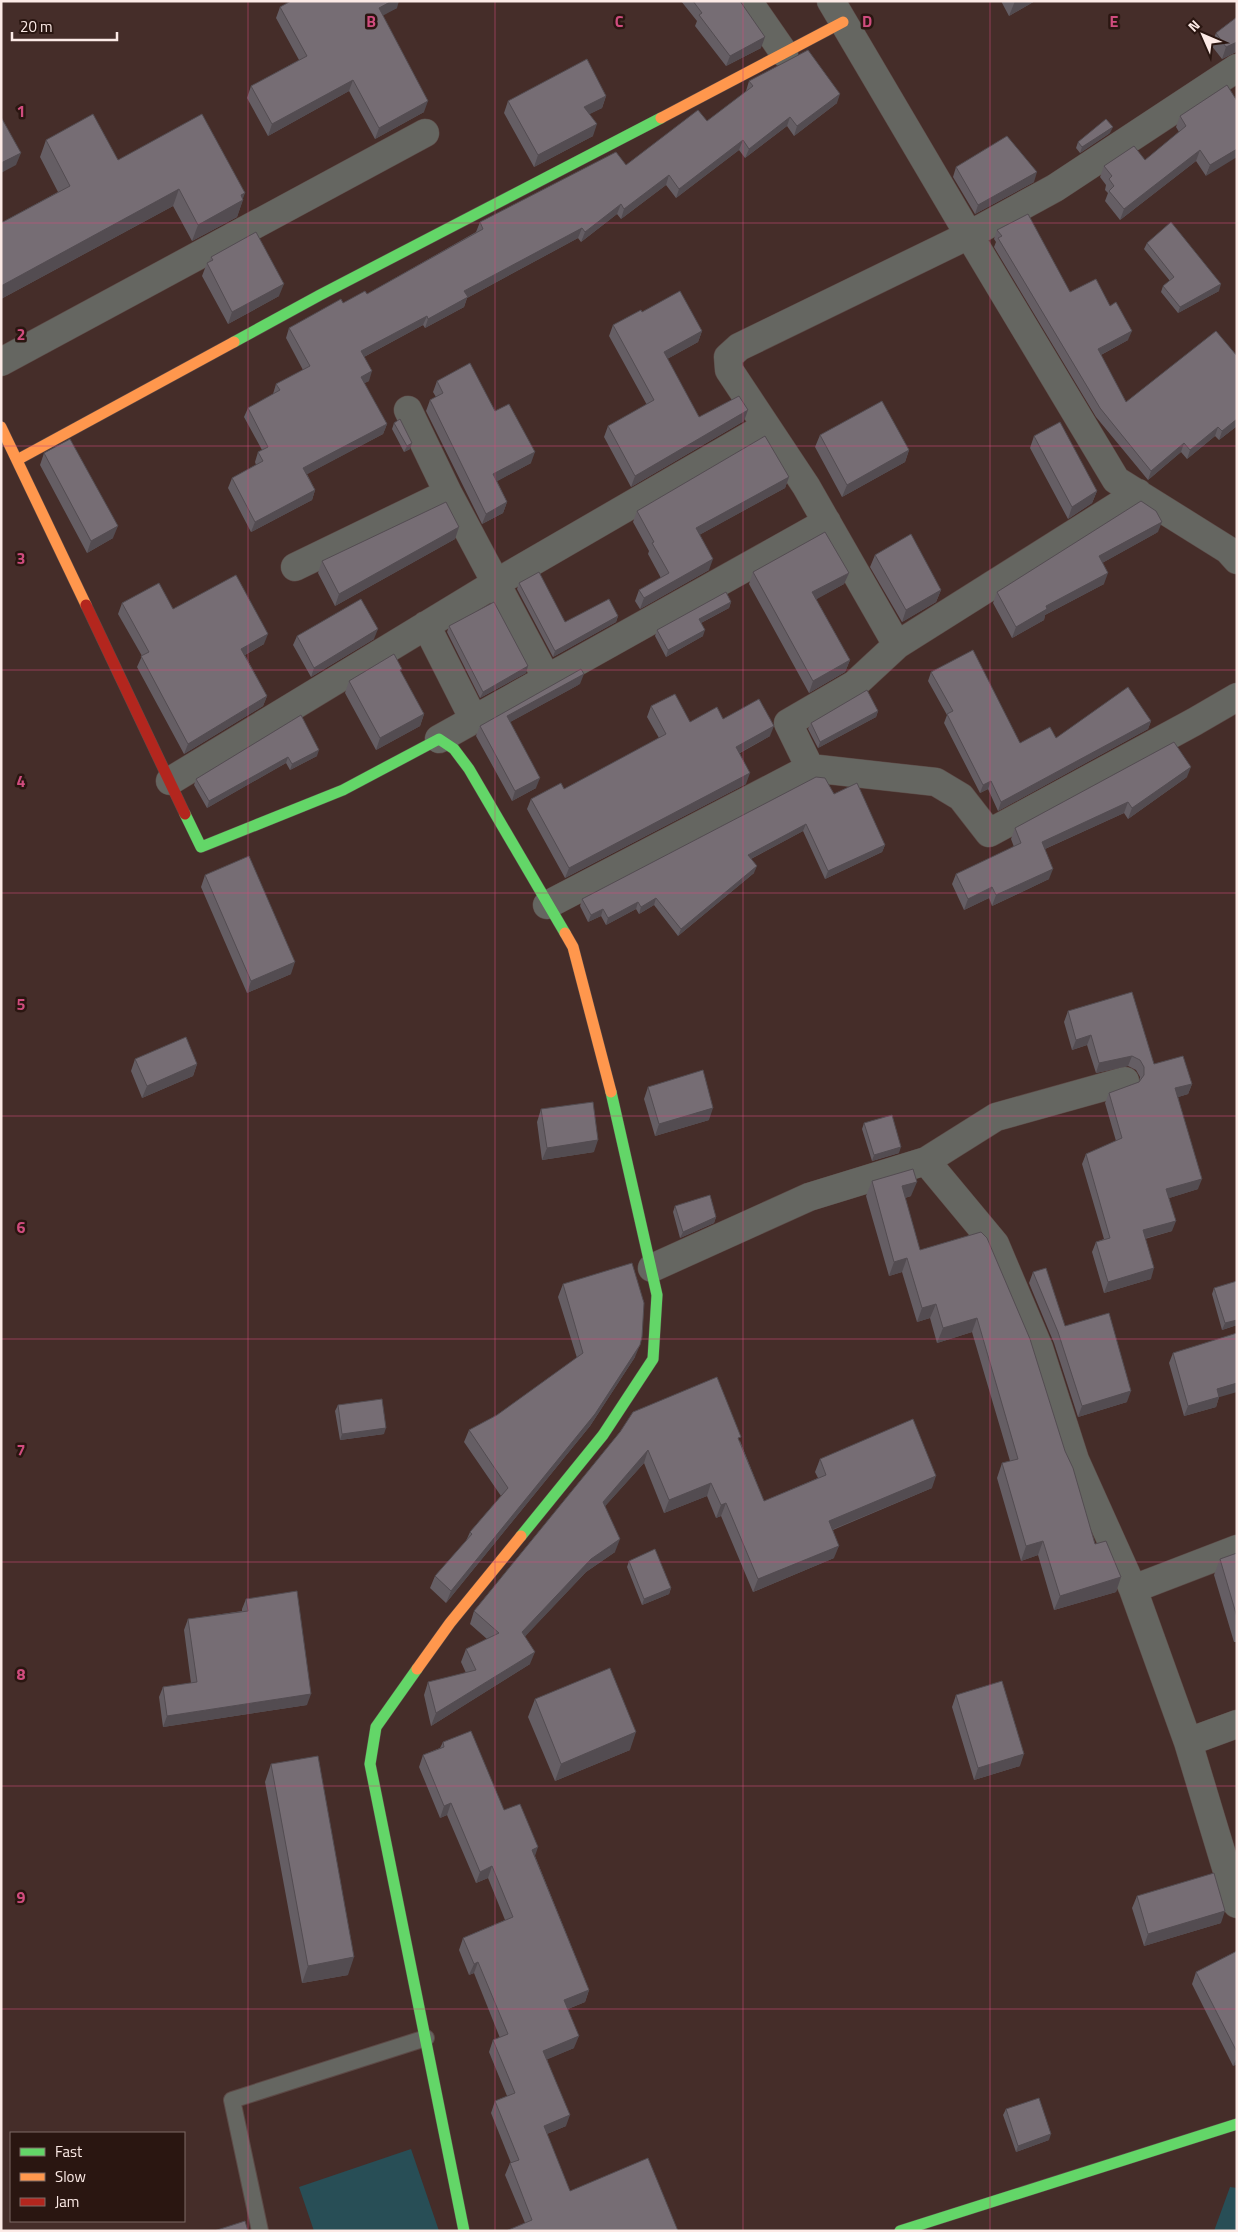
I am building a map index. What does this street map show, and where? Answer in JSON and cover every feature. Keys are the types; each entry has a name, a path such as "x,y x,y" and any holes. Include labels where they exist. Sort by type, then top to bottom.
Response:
{"street":[{"path":"748,1 784,53"},
{"path":"17,460 320,295 784,53 837,12 1116,480 1228,550 1237,560"},
{"path":"897,645 806,486 729,370 728,357 738,346 969,235 1055,188 1237,68"},
{"path":"1,362 424,133"},
{"path":"408,410 448,493 547,679"},
{"path":"1,427 201,847 343,790 439,740 827,522"},
{"path":"170,781 426,624 766,427"},
{"path":"295,567 448,493"},
{"path":"810,768 788,723 855,684 897,645 1138,493"},
{"path":"426,624 474,720"},
{"path":"547,905 810,768 936,782 961,797 989,833 1237,697"},
{"path":"439,740 454,749 469,769 573,947 617,1114 657,1295 654,1359 603,1435 450,1623 376,1727 370,1764 464,2231"},
{"path":"652,1268 809,1198 926,1161 996,1117 1125,1082"},
{"path":"926,1161 995,1244 1040,1348 1074,1460 1133,1588 1188,1742 1237,1904"},
{"path":"1133,1588 1237,1549"},
{"path":"1188,1742 1237,1724"},
{"path":"900,2231 1237,2124"}],"lane":[{"path":"260,2231 232,2100 426,2038"}],"water":[{"path":"411,2149 439,2231 314,2231 299,2187"},
{"path":"1230,2187 1237,2188 1237,2231 1214,2231"}],"building":[{"path":"291,1 392,1 379,8 428,101 379,128 353,80 272,124 251,86 307,56 280,7"},
{"path":"693,1 740,1 765,37 730,56 699,15 702,13"},
{"path":"1237,17 1237,42 1226,47 1216,33"},
{"path":"808,50 840,94 797,126 790,117 749,149 743,140 679,189 669,175 624,209 621,204 585,232 582,228 464,291 468,297 428,319 427,316 361,351 372,371 361,377 387,424 303,468 315,490 255,522 232,478 263,461 258,452 268,447 248,408 280,390 276,384 310,366 289,328 341,299 343,303 365,291 367,294 483,229 480,222 616,152 626,165 698,110 707,121 753,86 749,81"},
{"path":"587,59 606,96 584,107 597,124 538,155 508,101"},
{"path":"1227,85 1237,101 1237,149 1210,165 1200,150 1124,209 1109,191 1114,186 1109,179 1112,176 1104,166 1134,146 1145,160 1186,126 1180,116"},
{"path":"93,114 118,160 202,114 245,193 241,195 243,200 198,225 179,189 1,286 1,223 70,186 46,140"},
{"path":"1,117 21,153 1,163"},
{"path":"1106,119 1113,127 1082,147 1078,142"},
{"path":"1007,136 1037,172 978,205 956,167"},
{"path":"1028,214 1070,292 1096,279 1110,306 1116,302 1132,331 1098,349 1126,402 1216,331 1237,356 1237,419 1222,431 1218,427 1190,450 1184,443 1151,471 1100,408 998,238 1002,236 997,230"},
{"path":"1171,222 1221,284 1180,307 1163,286 1174,277 1147,243"},
{"path":"256,232 284,284 232,312 207,263 213,260 211,257"},
{"path":"680,291 702,331 664,352 699,417 739,396 748,410 635,476 608,426 654,400 613,325 641,310 642,312"},
{"path":"470,363 495,411 509,404 535,452 493,474 507,502 486,514 430,400 443,393 437,381"},
{"path":"882,401 909,450 847,485 820,435"},
{"path":"400,419 412,443 407,446 394,423"},
{"path":"1060,422 1097,491 1072,507 1034,436"},
{"path":"765,436 789,477 696,528 713,559 644,598 639,590 669,573 637,511"},
{"path":"70,439 118,526 91,541 44,453"},
{"path":"1141,501 1156,511 1162,522 1099,556 1108,573 1046,606 1047,609 1016,627 997,592"},
{"path":"446,502 459,527 339,594 322,561"},
{"path":"825,532 849,573 812,592 850,660 813,681 753,572"},
{"path":"911,534 941,590 906,610 875,555"},
{"path":"539,572 565,622 609,599 618,616 555,651 519,583"},
{"path":"236,575 268,634 241,649 267,696 188,744 141,656 149,652 122,603 159,583 173,609"},
{"path":"726,592 731,602 699,619 705,630 668,650 657,630"},
{"path":"361,599 378,629 314,668 297,636"},
{"path":"494,602 528,666 483,692 449,626"},
{"path":"973,650 1020,743 1050,727 1056,738 1128,687 1151,721 1001,802 991,781 983,785 947,714 953,711 931,672"},
{"path":"394,654 402,669 400,670 424,714 380,738 349,681"},
{"path":"581,669 584,674 507,716 540,778 515,791 480,726"},
{"path":"867,690 878,711 820,742 811,723"},
{"path":"675,694 690,722 717,707 723,719 759,699 774,726 736,747 750,773 569,868 531,799 561,783 564,789 666,734 651,706"},
{"path":"301,715 319,750 292,764 288,757 209,801 196,779"},
{"path":"1174,742 1191,767 1132,808 1128,802 1042,842 1053,869 996,895 992,887 968,899 956,874 1021,843 1015,828"},
{"path":"816,777 825,778 834,794 857,783 885,845 828,871 806,824 748,855 757,866 681,929 656,898 641,907 638,902 608,918 603,909 591,915 582,899"},
{"path":"249,856 295,962 251,981 205,875"},
{"path":"1132,992 1154,1064 1183,1056 1192,1084 1175,1088 1202,1179 1166,1189 1176,1221 1143,1230 1154,1268 1108,1282 1096,1242 1110,1238 1086,1154 1122,1138 1109,1093 1139,1082 1144,1075 1144,1067 1140,1060 1132,1056 1099,1063 1091,1035 1076,1040 1068,1011"},
{"path":"186,1037 197,1064 147,1086 135,1059"},
{"path":"703,1070 713,1108 659,1124 648,1087"},
{"path":"593,1102 598,1140 547,1148 541,1109"},
{"path":"892,1115 901,1147 874,1155 864,1123"},
{"path":"913,1169 917,1182 902,1186 920,1250 981,1232 987,1238 1030,1339 1065,1451 1073,1468 1095,1544 1106,1541 1121,1577 1060,1596 1043,1541 1026,1546 1002,1463 1018,1459 977,1318 943,1328 936,1304 922,1308 907,1258 894,1262 872,1181"},
{"path":"710,1195 716,1217 683,1232 675,1206"},
{"path":"632,1263 644,1303 640,1345 595,1414 451,1591 435,1576 472,1534 470,1532 508,1488 469,1430 497,1415 583,1353 563,1284"},
{"path":"1046,1268 1065,1326 1109,1313 1131,1391 1082,1406 1058,1332 1033,1272"},
{"path":"1237,1281 1237,1320 1225,1323 1214,1288"},
{"path":"1237,1333 1237,1383 1217,1389 1219,1397 1188,1406 1173,1353"},
{"path":"717,1377 741,1437 738,1438 764,1501 826,1475 820,1459 913,1419 936,1476 829,1521 839,1546 758,1579 726,1503 721,1505 711,1483 669,1500 648,1450 603,1502 620,1539 591,1559 522,1632 535,1652 436,1713 428,1682 476,1670 466,1649 499,1633 474,1611 620,1432 633,1412"},
{"path":"382,1399 386,1428 342,1434 338,1405"},
{"path":"655,1549 671,1588 644,1599 629,1561"},
{"path":"1237,1553 1237,1617 1220,1559"},
{"path":"297,1591 311,1694 167,1716 163,1687 197,1682 188,1619 248,1611 246,1599"},
{"path":"610,1668 636,1732 561,1764 535,1699"},
{"path":"1002,1681 1024,1754 978,1768 956,1695"},
{"path":"471,1731 504,1810 520,1804 538,1847 532,1850 589,1990 564,2000 579,2036 543,2051 570,2115 544,2126 570,2191 648,2158 678,2231 506,2231 532,2220 510,2163 519,2160 495,2101 515,2093 493,2040 508,2034 478,1962 474,1964 463,1938 513,1917 492,1866 480,1872 451,1803 444,1806 423,1755 444,1747 443,1742"},
{"path":"318,1756 354,1957 308,1966 271,1764"},
{"path":"1214,1873 1225,1911 1148,1934 1137,1896"},
{"path":"1237,1951 1237,2052 1196,1972"},
{"path":"1039,2098 1051,2134 1018,2146 1006,2109"},
{"path":"245,2221 248,2231 214,2231"}],"traffic: fast":[{"path":"234,342 320,295 661,118"},
{"path":"185,814 201,847 343,790 439,739 454,749 469,769 565,933"},
{"path":"521,1536 603,1435 653,1359 657,1295 611,1092"},
{"path":"417,1669 376,1727 370,1764 464,2231"},
{"path":"900,2231 1237,2124"}],"traffic: slow":[{"path":"661,118 843,22"},
{"path":"17,460 234,342"},
{"path":"1,427 86,605"},
{"path":"565,933 573,947 611,1092"},
{"path":"417,1669 450,1623 521,1536"}],"traffic: jam":[{"path":"86,605 185,814"}]}
